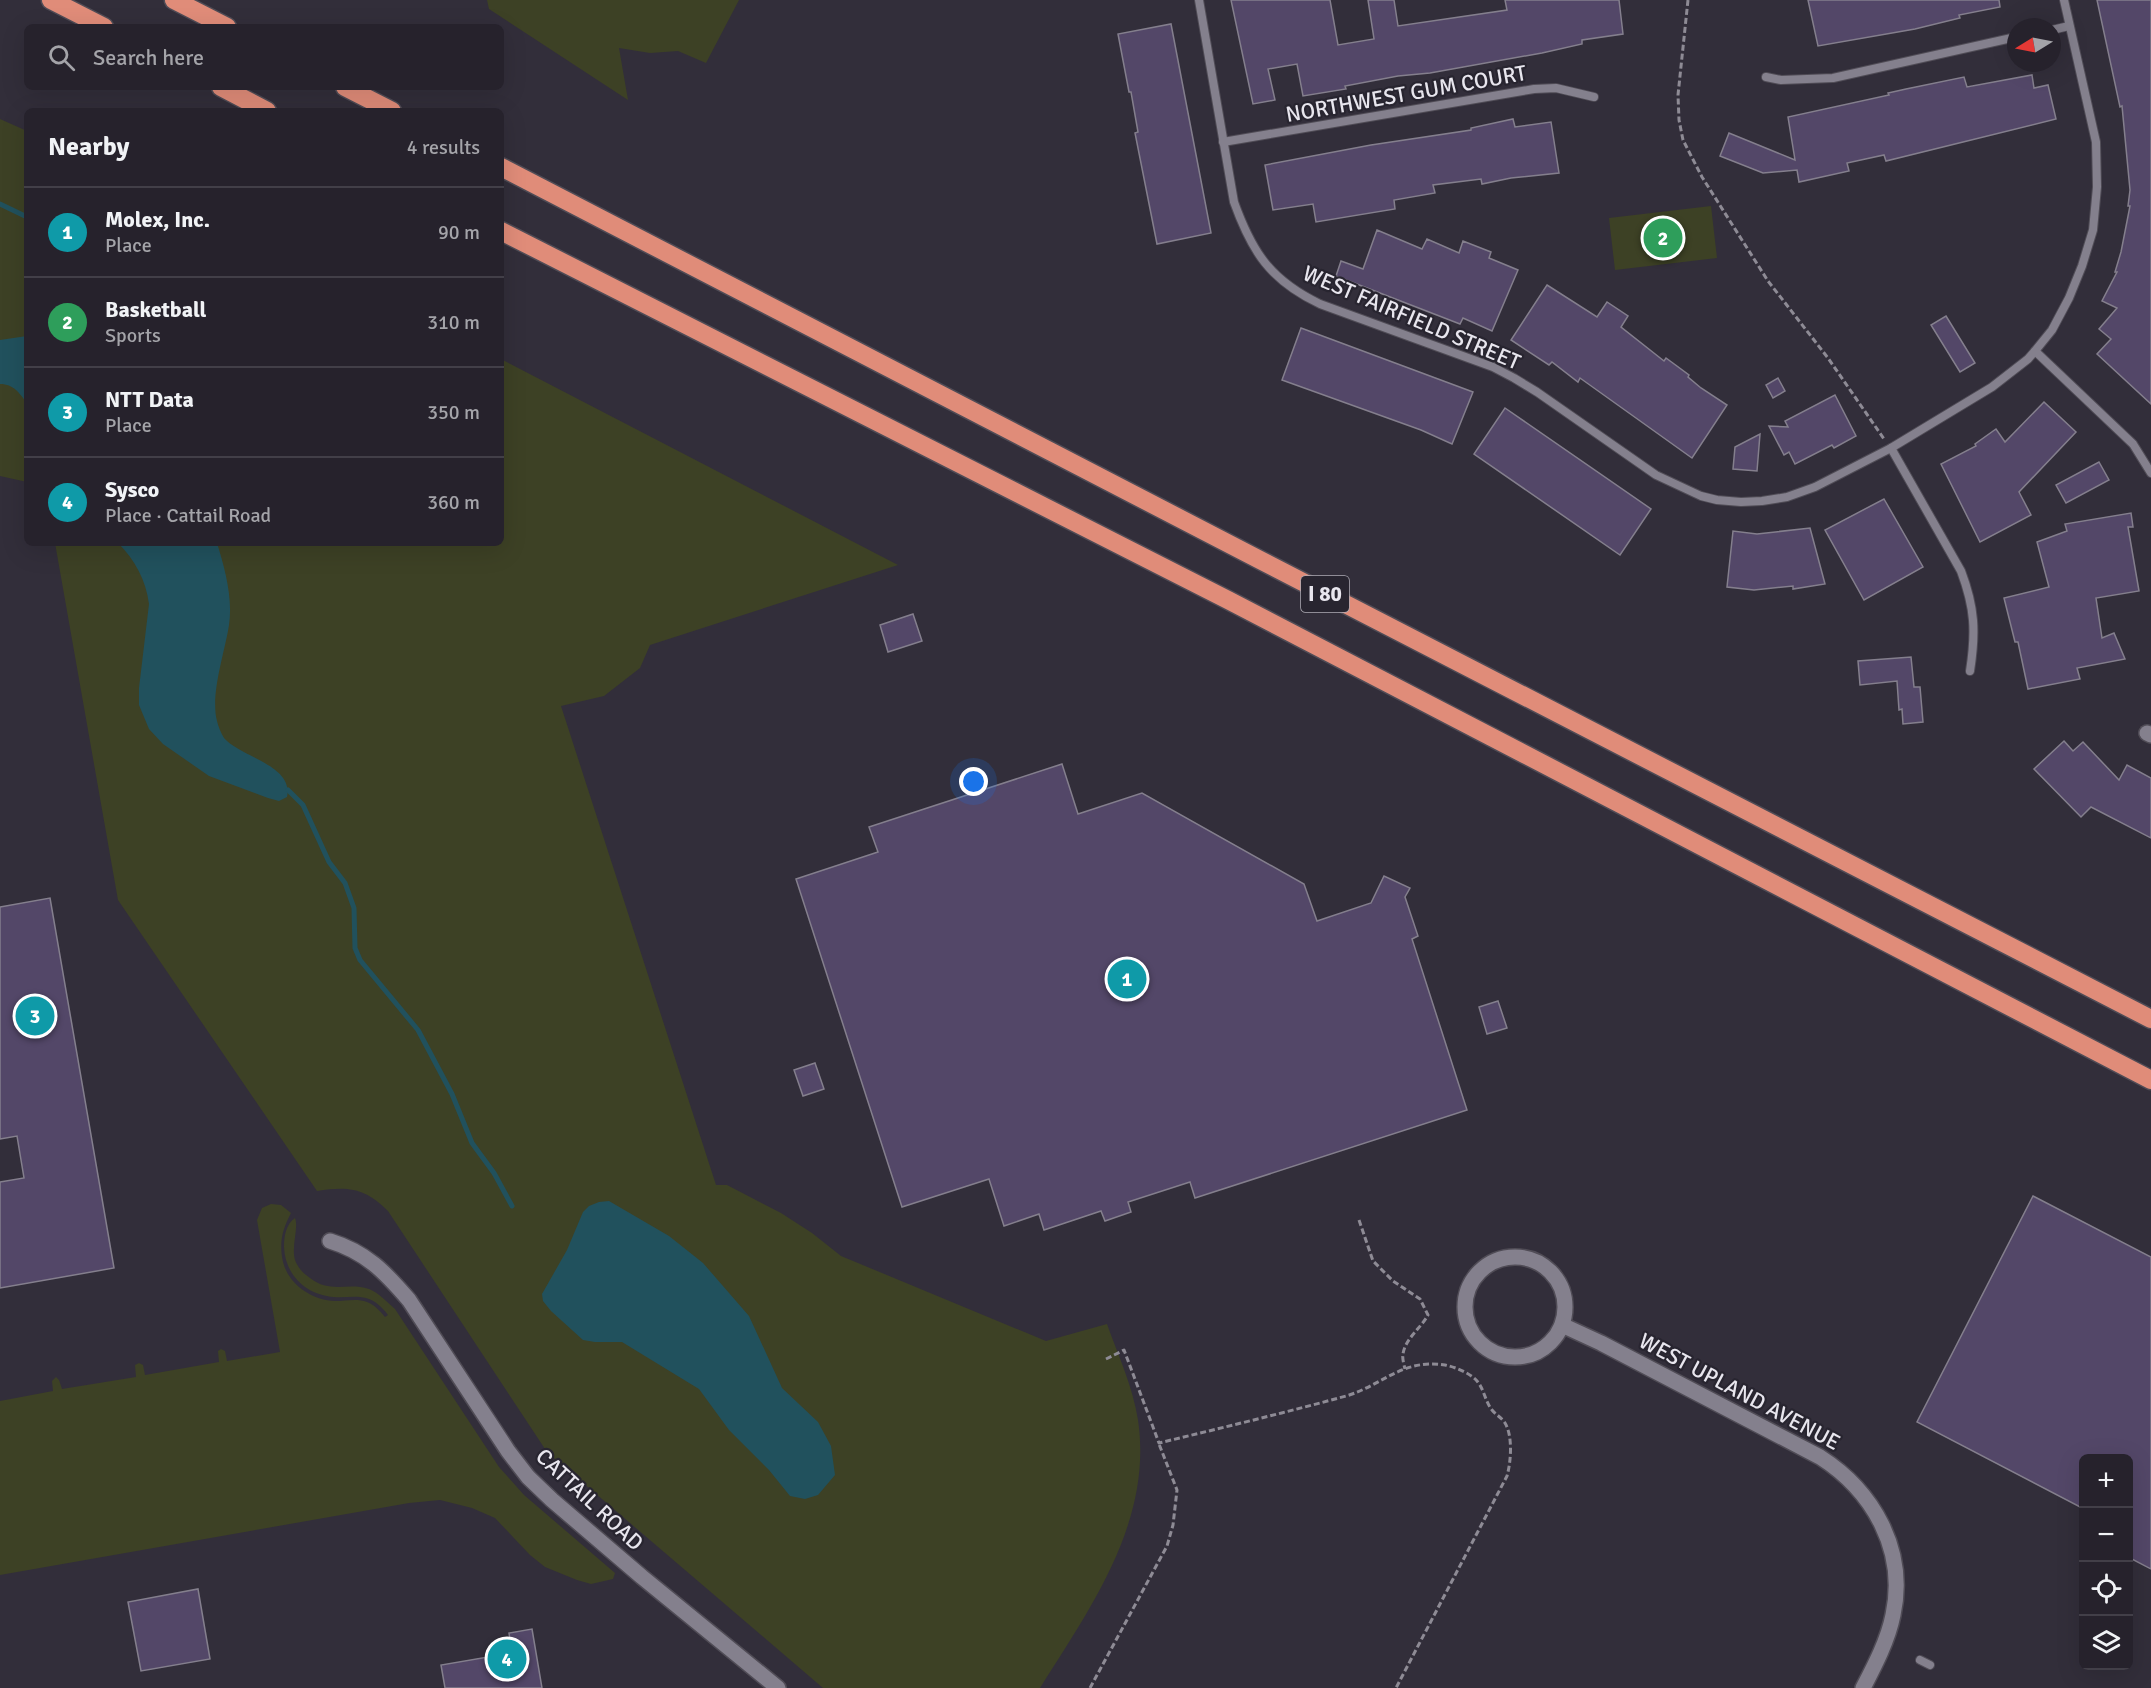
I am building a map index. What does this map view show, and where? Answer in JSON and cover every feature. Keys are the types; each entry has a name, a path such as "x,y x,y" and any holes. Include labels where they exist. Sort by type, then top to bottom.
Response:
{"highway":[{"path":"51,0 98,24"},
{"path":"174,0 221,24"},
{"path":"227,90 261,108"},
{"path":"351,90 386,108"},
{"name":"I 80","path":"504,169 2151,1019"},
{"name":"I 80","path":"504,233 1228,600 2151,1080"}],"street":[{"name":"CATTAIL ROAD","path":"330,1241 350,1247 370,1259 409,1300 508,1451 528,1477 642,1577 778,1688"},
{"path":"1519,1257 1534,1261 1548,1270 1558,1282 1564,1296 1565,1311 1562,1325 1554,1340 1540,1351 1524,1357 1507,1357 1491,1351 1477,1340 1469,1325 1465,1308 1468,1291 1482,1271 1503,1259 1519,1257"},
{"name":"WEST UPLAND AVENUE","path":"1562,1325 1601,1342 1820,1457 1837,1468 1858,1487 1876,1512 1887,1535 1894,1564 1896,1592 1888,1632 1863,1688"}],"lane":[{"name":"WEST FAIRFIELD STREET","path":"1199,0 1234,202 1255,252 1286,284 1320,303 1492,367 1514,378 1656,475 1679,487 1717,500 1741,502 1787,497 1815,487 1891,448 1992,387 2028,359 2052,330 2069,298 2082,266 2093,230 2097,187 2096,142 2064,0"},
{"path":"2061,28 2069,26"},
{"path":"1766,77 1792,80 1833,78 2007,40"},
{"name":"NORTHWEST GUM COURT","path":"1223,142 1534,89 1556,88 1594,97"},
{"path":"2035,351 2133,444 2151,473"},
{"path":"1891,448 1961,571 1967,587 1972,607 1975,640 1970,671"},
{"path":"1920,1660 1930,1665"}],"path":[{"path":"1688,0 1678,95 1678,120 1683,140 1705,181 1768,281 1828,358 1891,448"},
{"path":"1359,1220 1373,1261 1393,1281 1420,1299 1428,1315 1422,1326 1411,1337 1403,1354 1405,1369"},
{"path":"1090,1688 1167,1546 1173,1525 1177,1490 1124,1350 1106,1359"},
{"path":"1159,1443 1349,1395 1405,1369 1426,1365 1445,1365 1467,1373 1478,1382 1484,1398 1505,1423 1511,1461 1507,1476 1396,1688"}],"green space":[{"path":"487,0 739,0 706,63 678,51 650,53 619,48 628,100 489,9"},
{"path":"0,119 24,130 24,481 0,476"},
{"path":"1711,206 1717,258 1615,270 1609,218"},
{"path":"504,361 898,565 650,645 640,668 604,696 561,706 716,1185 727,1185 781,1213 812,1233 841,1256 1046,1341 1107,1324 1136,1408 1140,1457 1136,1493 1127,1528 1114,1562 1079,1626 1040,1688 823,1688 547,1452 388,1211 372,1197 356,1190 317,1191 118,900 56,546 504,546"},
{"path":"271,1204 281,1205 291,1213 283,1231 281,1243 283,1262 290,1278 303,1290 318,1298 335,1301 363,1301 375,1306 385,1317 388,1315 370,1299 324,1295 306,1288 299,1282 288,1266 284,1247 286,1231 295,1218 294,1255 301,1270 317,1283 332,1287 369,1289 380,1295 395,1309 499,1467 524,1495 615,1573 613,1579 591,1584 545,1567 530,1555 495,1518 472,1508 440,1500 409,1503 0,1575 0,1401 53,1391 52,1381 56,1377 62,1389 136,1377 135,1365 139,1363 143,1365 145,1375 219,1362 218,1351 221,1349 225,1351 227,1361 280,1352 257,1220 262,1208"}],"water":[{"path":"24,336 24,399 13,387 0,384 0,340"},
{"path":"121,546 218,546 229,594 230,615 215,698 217,723 224,738 232,745 274,769 282,777 287,786 287,797 279,801 209,776 163,744 149,729 139,705 139,688 149,604 139,571"},
{"path":"609,1201 669,1236 703,1263 749,1316 782,1388 818,1422 831,1446 835,1475 818,1495 805,1499 790,1496 769,1470 729,1430 699,1389 622,1342 583,1340 543,1301 542,1294 567,1250 583,1212 589,1206"}],"building":[{"path":"1231,0 1330,0 1338,45 1374,39 1368,0 1394,0 1398,26 1507,10 1505,0 1619,0 1623,34 1582,40 1582,44 1542,53 1430,73 1398,76 1345,86 1346,89 1303,96 1297,64 1268,69 1275,100 1253,104"},
{"path":"1808,0 1999,0 2000,7 1959,15 1960,18 1915,29 1818,46"},
{"path":"2097,0 2151,0 2151,404 2097,354 2111,339 2099,329 2117,308 2102,301 2117,272 2115,272 2130,206 2128,206 2130,190 2122,106 2120,107"},
{"path":"1171,24 1211,233 1157,244 1135,133 1138,132 1131,92 1129,92 1118,34"},
{"path":"2032,75 2034,88 2048,85 2056,119 1886,161 1884,155 1847,163 1849,171 1799,182 1797,170 1763,173 1720,156 1729,133 1795,160 1788,117 1964,77 1967,87"},
{"path":"1513,119 1515,127 1551,122 1559,173 1511,178 1482,184 1481,179 1433,185 1435,193 1394,200 1395,209 1316,222 1313,204 1273,210 1265,165 1371,145 1471,130 1471,128"},
{"path":"1377,230 1422,249 1427,239 1459,253 1463,241 1491,252 1489,258 1518,270 1492,331 1463,318 1460,324 1336,276 1341,261 1363,269"},
{"path":"1547,285 1597,317 1607,302 1628,316 1621,327 1664,361 1666,358 1689,375 1688,377 1701,388 1727,405 1692,458 1580,378 1578,382 1552,362 1549,365 1511,340"},
{"path":"1946,316 1975,363 1960,372 1931,325"},
{"path":"1301,328 1473,392 1452,444 1421,430 1282,380"},
{"path":"1778,378 1785,391 1773,398 1766,385"},
{"path":"1835,395 1856,436 1834,448 1832,445 1795,464 1789,452 1784,455 1769,426 1788,427 1785,421"},
{"path":"2044,402 2076,432 2019,492 2031,515 1980,542 1941,464 1976,446 1975,444 1996,429 2005,442"},
{"path":"1505,408 1651,509 1620,555 1474,454"},
{"path":"1760,434 1757,471 1733,469 1735,447"},
{"path":"2099,462 2109,480 2066,503 2056,485"},
{"path":"1884,499 1923,567 1864,600 1825,530"},
{"path":"2131,513 2133,527 2128,527 2139,591 2096,598 2102,638 2114,633 2125,659 2077,668 2080,679 2028,689 2018,642 2015,642 2004,598 2049,587 2037,542 2067,531 2065,524"},
{"path":"1810,528 1825,584 1793,589 1793,586 1754,590 1727,587 1733,531 1757,534"},
{"path":"913,614 922,641 888,652 880,625"},
{"path":"1911,657 1914,687 1920,687 1923,722 1903,724 1902,709 1899,710 1897,681 1860,685 1858,661"},
{"path":"2064,741 2073,751 2083,742 2119,780 2127,765 2151,778 2151,838 2091,807 2081,817 2034,769"},
{"path":"1062,764 1078,814 1142,793 1304,884 1317,921 1371,903 1384,876 1410,888 1405,897 1418,936 1412,939 1467,1110 1195,1198 1190,1182 1128,1202 1131,1212 1105,1221 1101,1211 1044,1230 1039,1214 1004,1226 989,1179 902,1207 796,879 878,852 869,827"},
{"path":"50,898 114,1268 0,1288 0,1182 24,1178 17,1136 0,1139 0,907"},
{"path":"1498,1001 1507,1028 1487,1034 1479,1007"},
{"path":"815,1063 824,1089 803,1096 794,1070"},
{"path":"2033,1196 2151,1257 2151,1569 2133,1560 2133,1454 2079,1454 2079,1506 1917,1422"},
{"path":"198,1589 210,1659 141,1671 128,1602"},
{"path":"532,1629 542,1688 445,1688 441,1665 512,1653 509,1633"}],"waterway":[{"path":"0,204 24,216"},
{"path":"288,790 303,805 329,862 345,883 354,908 355,948 360,960 418,1030 452,1094 472,1143 494,1173 512,1206"}],"place":[{"name":"Basketball","path":"1663,238"},
{"name":"Molex, Inc.","path":"1127,979"},
{"name":"NTT Data","path":"35,1016"},
{"name":"Sysco","path":"507,1659"}]}
